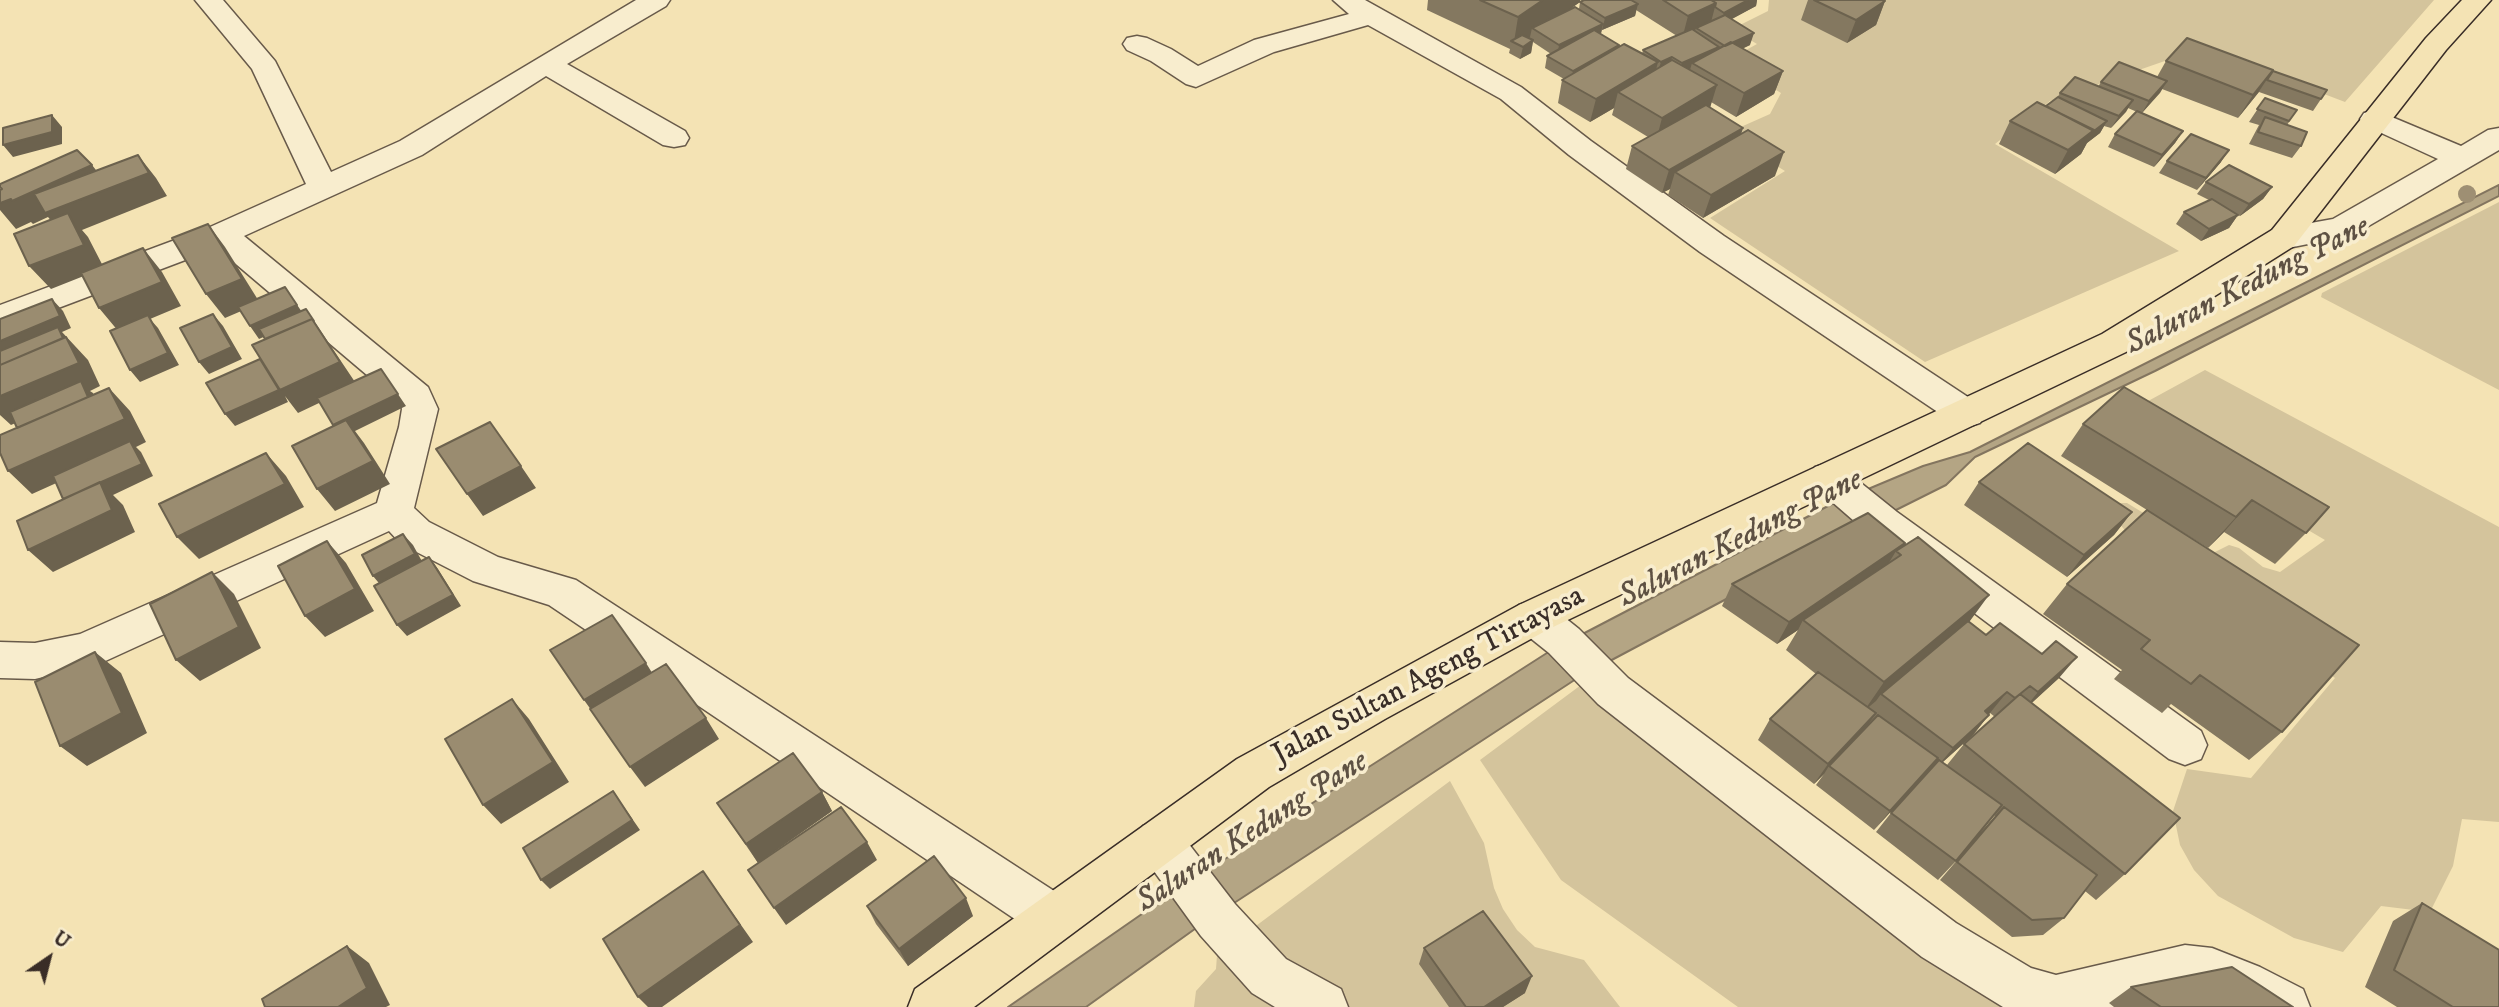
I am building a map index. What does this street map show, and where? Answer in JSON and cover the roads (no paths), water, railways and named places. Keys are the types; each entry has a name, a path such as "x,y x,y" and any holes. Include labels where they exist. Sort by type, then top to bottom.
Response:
{"main road":[{"name":"Jalan Sultan Ageng Tirtayasa","path":"933,1007 1054,918 1172,858 1253,773 1549,629 1836,484 1967,414 2114,343 2283,238 2436,44 2477,0"}],"street":[{"path":"209,0 265,67 324,189"},
{"path":"0,318 220,234 411,148 545,64 656,0"},
{"path":"1137,44 1196,78 1264,46 1359,8 1511,93 1580,148 1712,244 1967,414"},
{"path":"545,64 674,138"},
{"path":"2375,119 2464,159"},
{"path":"2283,238 2342,228 2499,137"},
{"path":"220,234 415,396 420,410 417,427 394,512"},
{"path":"1836,484 1883,523 2185,745"},
{"path":"0,660 35,661 86,652 394,512"},
{"path":"394,512 415,533 476,565 562,592 1054,918"},
{"path":"1549,629 1613,691 1938,940 2021,990 2056,1000 2185,969 2212,972 2244,984 2285,1007"},
{"path":"1172,858 1218,920 1269,976 1323,1007"}],"water label":[{"name":"Saluran Kedung Pane","path":"2248,287"},
{"name":"Saluran Kedung Pane","path":"1741,540"},
{"name":"Saluran Kedung Pane","path":"1253,833"}]}
